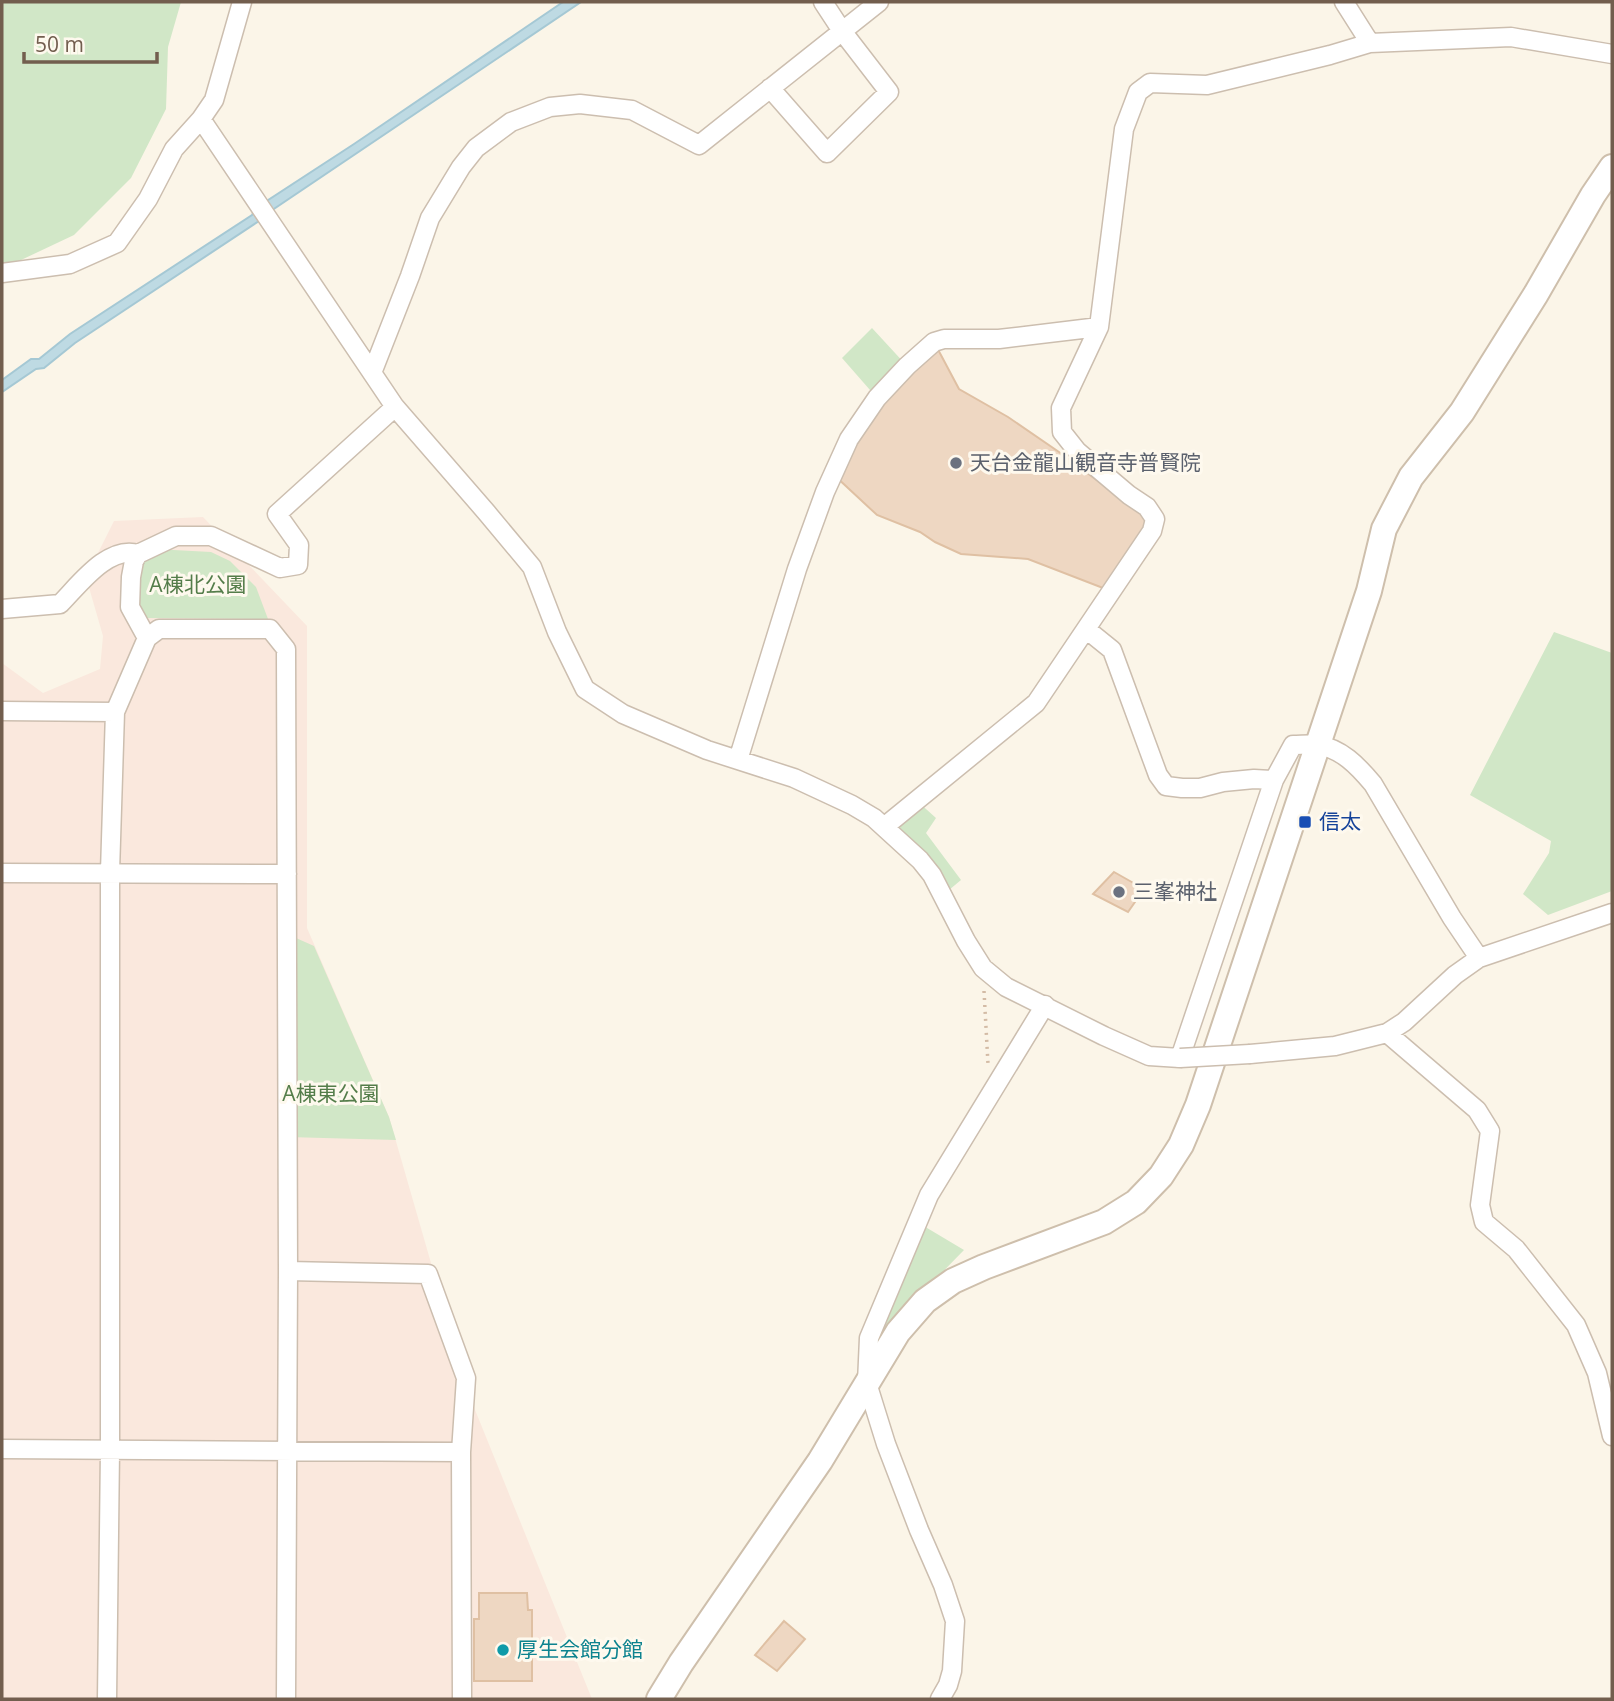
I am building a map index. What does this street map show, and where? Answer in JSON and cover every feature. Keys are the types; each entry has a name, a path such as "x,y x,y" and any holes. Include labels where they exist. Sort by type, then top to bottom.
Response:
{"street":[{"path":"2,272 69,264 117,243 148,199 174,149 214,100 242,2"},
{"path":"770,88 827,153 889,92 822,2"},
{"path":"372,373 410,276 429,218 476,148 511,122 551,107 580,104 632,110 699,145 879,2"},
{"path":"1344,2 1370,43"},
{"path":"884,827 1036,703 1152,531 1155,519 1147,507 1077,451 1062,432 1061,408 1099,327 1124,129 1138,92 1150,83 1207,85 1370,43 1511,37 1612,54"},
{"path":"201,119 395,407 532,566 557,632 585,689 623,714 707,750 794,778 874,818 932,874 983,968 1006,987 1149,1056 1180,1058 1335,1046 1387,1033 1404,1022 1455,975 1479,958 1612,914"},
{"path":"659,1699 688,1652 820,1461 898,1332 925,1301 953,1281 984,1267 1104,1223 1136,1202 1161,1176 1181,1144 1198,1105 1369,591 1384,529 1411,477 1462,412 1612,167"},
{"path":"738,760 797,569 825,492 849,439 877,398 934,342 944,339 999,339 1099,327"},
{"path":"147,638 130,607 131,577 138,554 176,536 211,536 280,568 298,565 299,545 277,514 395,407"},
{"path":"2,609 60,604 100,563 129,551 138,554"},
{"path":"107,1699 110,872 115,712 147,638 159,629 270,629 286,649 286,1699"},
{"path":"1086,629 1112,650 1158,775 1166,786 1200,788 1223,782 1274,780"},
{"path":"2,711 115,712"},
{"path":"1180,1058 1274,780 1293,745 1318,745 1339,752 1358,766 1373,784 1452,918 1479,958"},
{"path":"2,873 287,874"},
{"path":"940,1699 952,1671 955,1621 886,1444 867,1382 869,1338 929,1195 1045,1005"},
{"path":"1387,1033 1477,1110 1490,1131 1480,1205 1484,1223 1516,1249 1576,1325 1597,1373 1612,1436"},
{"path":"288,1271 428,1274 466,1378 461,1452 462,1699"},
{"path":"2,1448 461,1452"}],"path":[{"path":"983,968 989,1096"}],"shaded area":[{"path":"203,517 307,626 307,928 389,1117 469,1395 592,1699 2,1699 2,663 43,693 100,669 103,636 86,577 114,521"}],"green space":[{"path":"2,2 181,2 168,47 166,109 131,178 74,235 2,269"},
{"path":"872,328 907,366 877,398 842,358"},
{"name":"A棟北公園","path":"155,549 211,552 230,561 256,587 268,619 145,618 136,607 138,566"},
{"path":"1554,632 1612,653 1612,891 1548,915 1523,894 1549,853 1551,841 1470,795"},
{"path":"916,800 936,818 926,833 961,880 943,895 884,827"},
{"name":"A棟東公園","path":"287,934 314,946 389,1117 396,1140 288,1137"},
{"path":"917,1222 964,1250 883,1333 877,1319"}],"water":[{"path":"563,2 581,2 75,343 44,368 36,369 2,392 2,380 31,359 39,359 70,334 252,215 256,208"}],"building":[{"name":"天台金龍山観音寺普賢院","path":"934,342 959,389 1008,417 1145,516 1145,529 1103,588 1028,559 961,554 920,532 877,515 833,474 907,366"},
{"name":"三峯神社","path":"1114,872 1144,889 1128,912 1093,894"},
{"name":"厚生会館分館","path":"479,1593 527,1593 528,1610 532,1610 532,1681 474,1681 474,1619 479,1619"},
{"path":"784,1621 805,1639 777,1671 755,1655"}],"place":[{"name":"天台金龍山観音寺普賢院","path":"956,463"},
{"name":"信太","path":"1305,822"},
{"name":"三峯神社","path":"1119,892"},
{"name":"厚生会館分館","path":"503,1650"}]}
